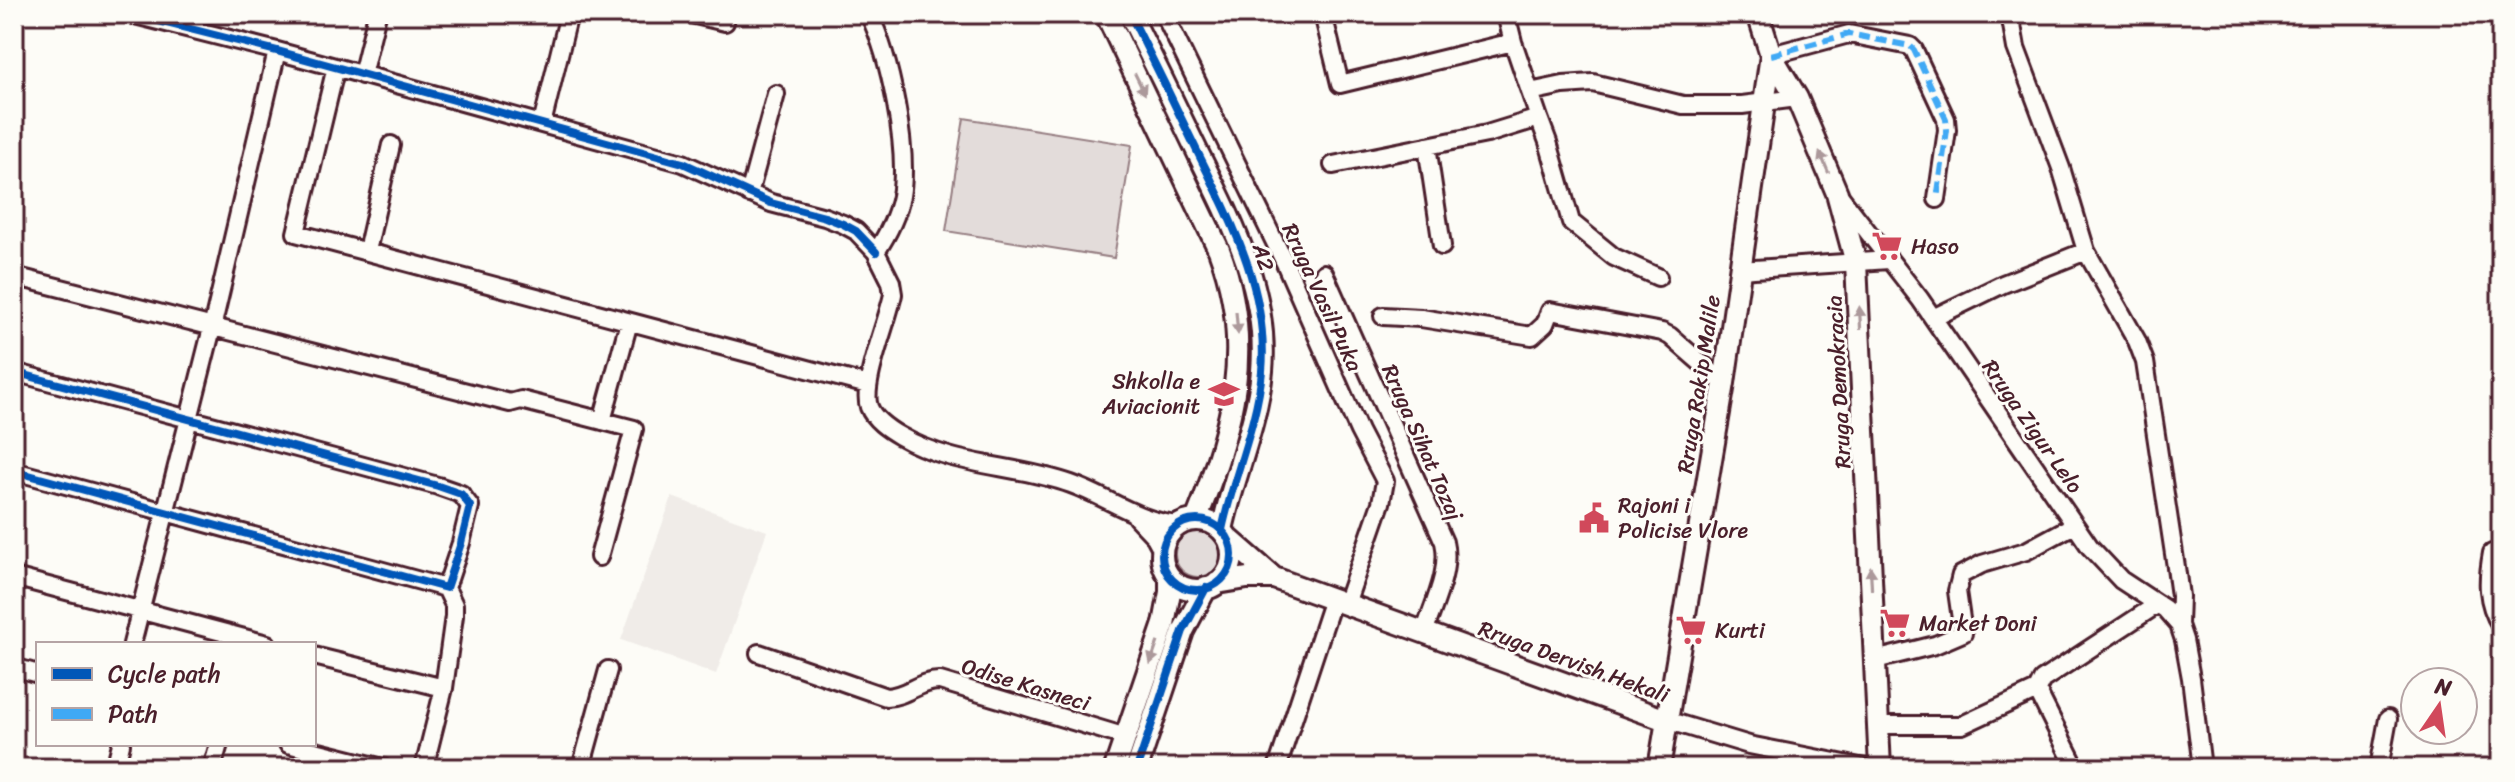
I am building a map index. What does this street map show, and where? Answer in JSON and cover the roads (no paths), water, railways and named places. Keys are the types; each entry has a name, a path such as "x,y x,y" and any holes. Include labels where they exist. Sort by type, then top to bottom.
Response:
{"main road":[{"name":"A2","path":"1106,14 1219,250 1236,307 1239,336 1231,411 1187,522"},
{"name":"A2","path":"1130,14 1241,242 1258,304 1262,336 1259,392 1225,534"},
{"name":"Rruga Demokracia","path":"1758,14 1771,55 1797,98 1837,193 1856,263 1880,768"},
{"name":"Rruga Rakip Malile","path":"1659,768 1724,383 1771,55"},
{"path":"1115,768 1168,607 1170,577 1162,550 1169,533 1187,522 1210,522 1225,534 1231,545 1231,562 1228,570 1190,613 1137,768"},
{"name":"Rruga Dervish Hekali","path":"1225,534 1274,578"},
{"path":"1170,577 1186,588 1211,586"},
{"name":"Rruga Dervish Hekali","path":"1211,586 1247,578 1274,578 1666,720"}],"street":[{"path":"131,14 683,163 749,194 843,224 856,231 876,252 891,282 893,294 868,385 869,408 892,431 913,444 966,462 1071,484 1150,521 1187,522"},
{"path":"362,75 377,14"},
{"path":"542,124 569,14"},
{"path":"691,14 725,22"},
{"path":"869,14 890,79 903,173 901,197 894,219 876,252"},
{"name":"Rruga Vasil Puka","path":"1164,14 1285,263 1359,431 1385,481 1381,503 1339,602 1277,768"},
{"path":"1323,14 1340,84 1513,42"},
{"path":"1506,14 1571,222 1614,257 1658,277"},
{"path":"2010,14 2019,59 2061,168 2086,251 2137,341 2145,362 2178,582 2179,625 2191,678 2202,768"},
{"path":"1771,55 1849,34 1910,46 1946,119 1937,199"},
{"path":"133,642 190,420 277,51"},
{"path":"336,67 296,233 868,385"},
{"path":"1530,92 1593,83 1683,105 1764,103 1797,98"},
{"path":"749,194 776,94"},
{"path":"1333,165 1487,134 1539,118"},
{"path":"367,251 391,145"},
{"path":"1427,146 1442,246"},
{"name":"Rruga Zigur Lelo","path":"1837,193 1933,318 2104,564 2121,580 2173,616 2179,625"},
{"path":"1933,318 2003,284 2086,251"},
{"path":"1739,270 1889,260"},
{"name":"Rruga Sihat Tozaj","path":"1324,273 1444,542 1447,555 1445,567 1424,633"},
{"path":"14,276 510,403 521,400 634,429 599,557"},
{"path":"1383,316 1421,318 1524,336 1538,332 1550,311 1618,323 1670,336 1724,383"},
{"path":"602,421 629,322"},
{"path":"14,372 461,494 470,506 446,588 454,605 454,616 444,688 424,768"},
{"path":"14,471 446,588"},
{"path":"1132,513 1155,537 1162,550"},
{"path":"1875,660 1935,645 1963,633 1957,591 1961,575 1982,564 2026,551 2074,525"},
{"path":"2492,553 2487,583 2495,617 2501,626"},
{"path":"14,577 260,642"},
{"path":"1878,725 1962,725 2037,690 2042,680 2158,604"},
{"name":"Odise Kasneci","path":"759,653 886,697 902,695 931,680 940,681 1126,737"},
{"path":"316,656 444,688"},
{"path":"14,667 36,673"},
{"path":"581,768 608,670"},
{"path":"2037,690 2076,768"},
{"path":"2379,768 2388,719"},
{"name":"Rruga Dervish Hekali","path":"1666,720 1749,745 1865,768"},
{"path":"115,768 120,746"},
{"path":"212,768 218,746"},
{"path":"291,746 314,760 383,768"}],"place":[{"name":"Haso","path":"1887,246"},
{"name":"Shkolla e Aviacionit","path":"1224,394"},
{"name":"Rajoni i Policise Vlore","path":"1594,518"},
{"name":"Market Doni","path":"1895,623"},
{"name":"Kurti","path":"1691,630"}]}
